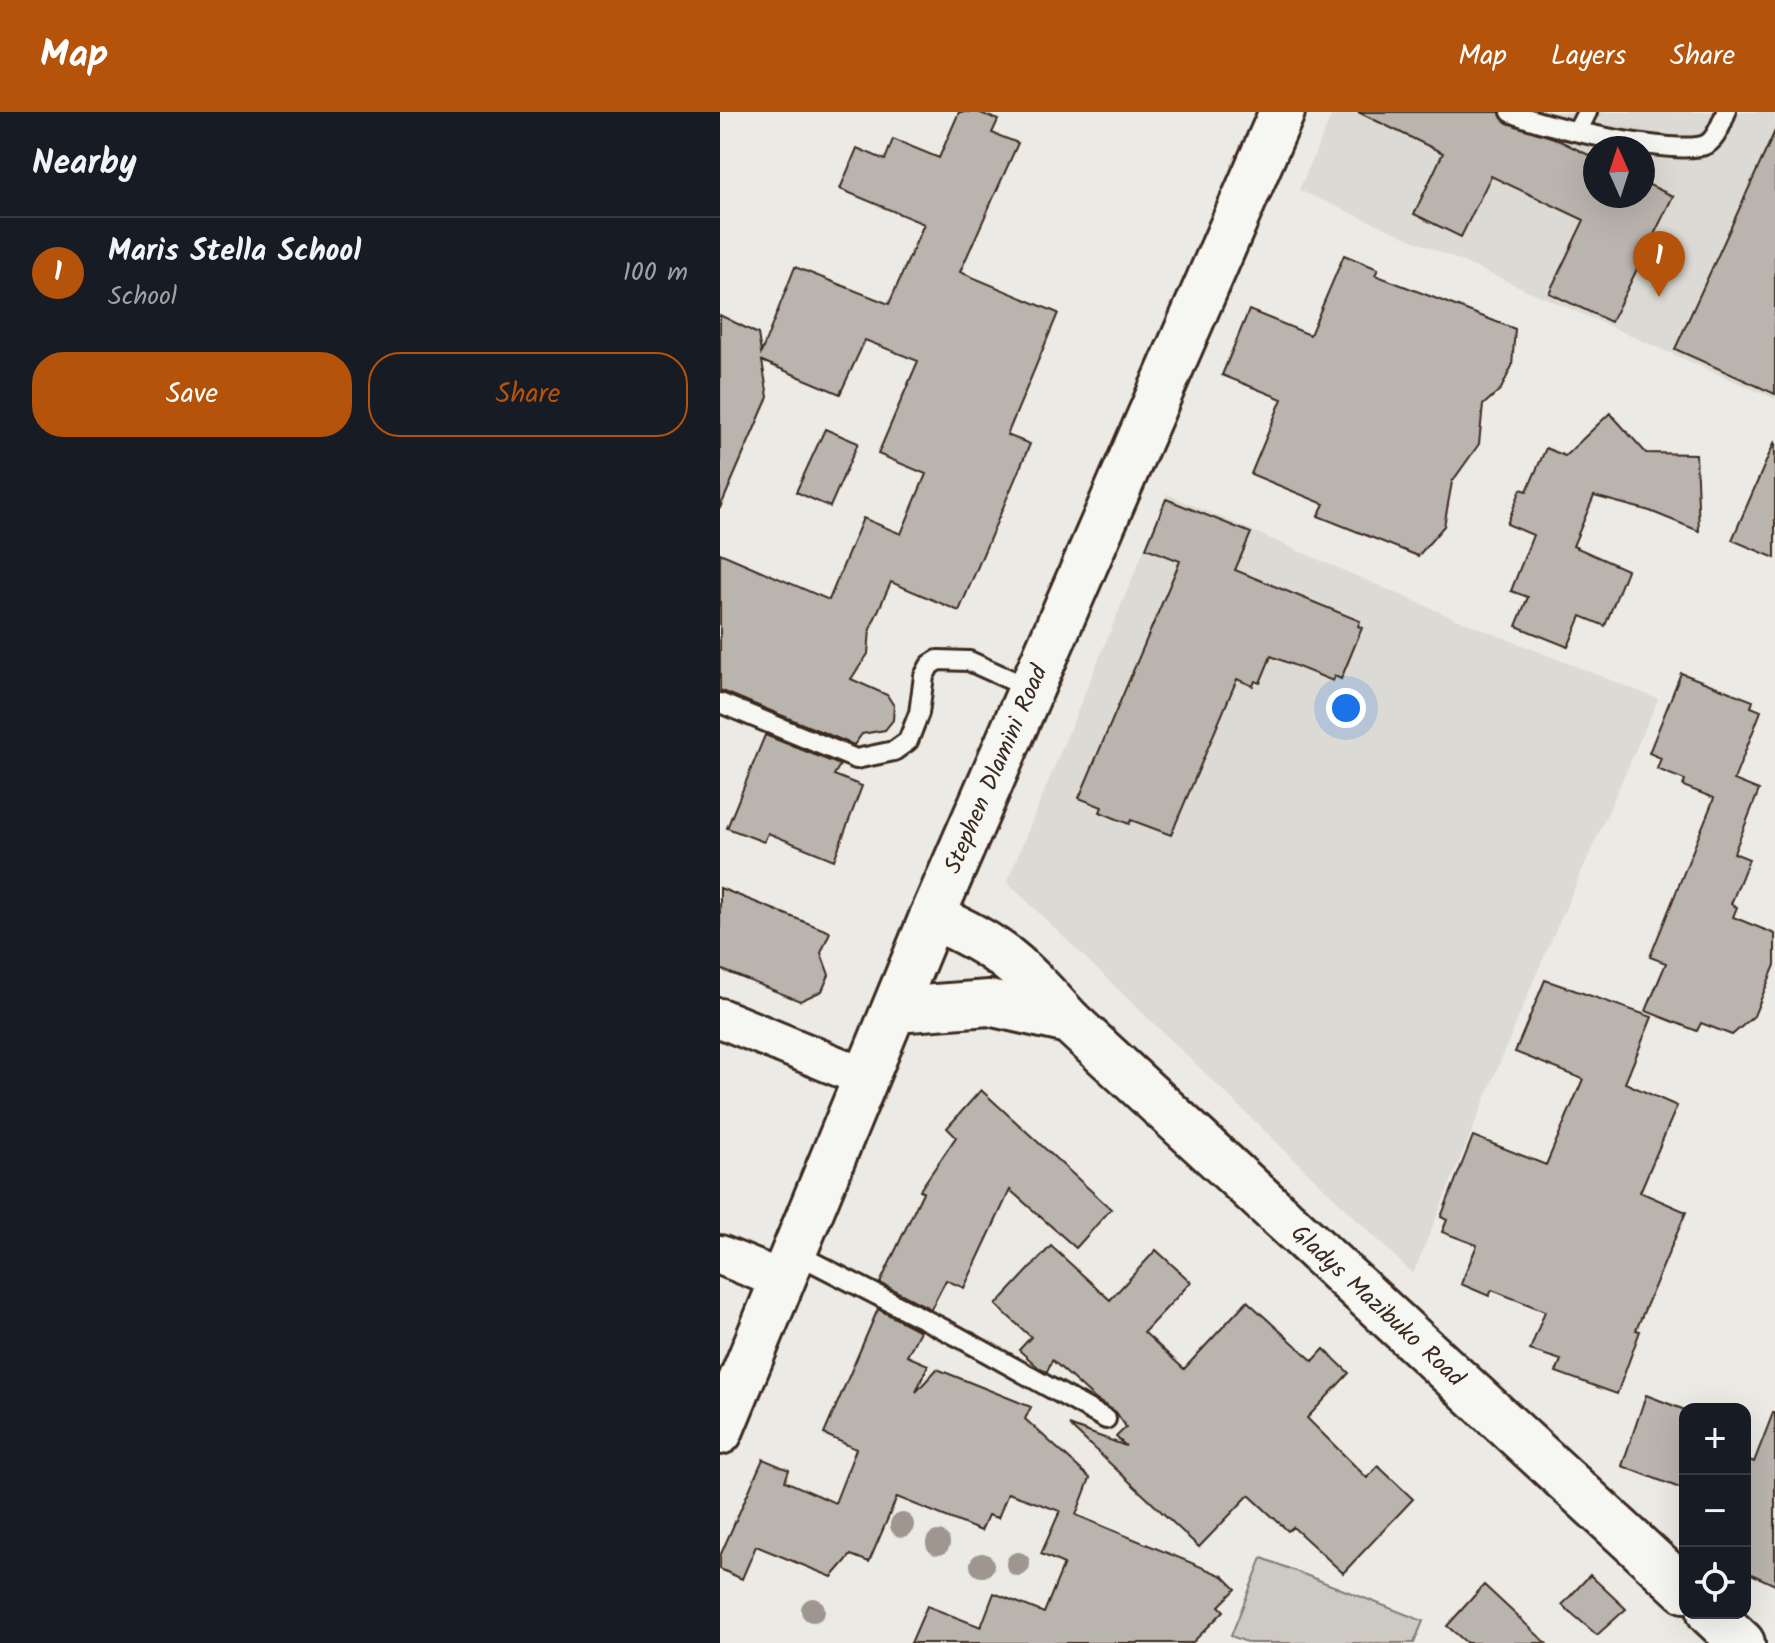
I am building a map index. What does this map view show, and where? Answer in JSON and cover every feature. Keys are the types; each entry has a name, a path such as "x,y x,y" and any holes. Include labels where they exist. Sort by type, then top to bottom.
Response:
{"street":[{"name":"Stephen Dlamini Road","path":"720,1432 932,917 1282,112"},
{"name":"Gladys Mazibuko Road","path":"932,917 999,950 1069,1021 1679,1584"},
{"path":"895,1010 933,1004 989,1003 1069,1021"},
{"path":"720,1018 866,1078"},
{"path":"720,1255 787,1266"},
{"path":"1716,1619 1742,1643"}],"lane":[{"path":"1511,112 1578,130 1685,149 1707,144 1719,130 1726,112"},
{"path":"1578,130 1587,112"},
{"path":"720,703 856,759 894,751 908,741 919,713 924,676 930,665 938,660 969,661 1031,689"},
{"path":"787,1266 957,1336 1106,1419"}],"shaded area":[{"path":"1333,112 1775,112 1775,399 1299,190"},
{"path":"1167,494 1456,619 1658,699 1536,975 1413,1274 1007,882"},
{"path":"1262,1558 1423,1621 1414,1643 1249,1643 1231,1636"}],"building":[{"path":"959,112 978,112 998,120 992,133 1018,143 960,272 1058,313 1007,435 1030,444 959,611 891,582 870,629 868,654 851,679 887,695 894,706 893,720 885,730 862,734 854,745 720,690 720,553 829,600 863,518 901,534 926,474 878,454 918,361 865,340 840,394 762,361 768,397 720,508 720,315 758,334 761,353 795,267 889,304 924,224 840,189 857,148 885,160 893,139 939,158"},
{"path":"1358,112 1499,112 1507,123 1554,138 1583,152 1583,208 1655,208 1655,188 1673,196 1611,322 1549,293 1584,220 1491,176 1461,237 1414,214 1443,153"},
{"path":"1775,131 1775,394 1675,349"},
{"path":"1344,255 1378,269 1375,275 1515,329 1512,366 1501,389 1483,405 1479,444 1452,482 1444,526 1418,556 1318,516 1324,504 1251,474 1282,399 1222,375 1249,310 1310,335"},
{"path":"1610,413 1646,453 1696,454 1699,531 1650,511 1594,496 1573,546 1627,570 1605,626 1581,616 1568,647 1516,626 1528,597 1511,591 1533,535 1507,524 1521,489 1527,491 1546,448 1565,456"},
{"path":"825,429 858,443 830,507 796,492"},
{"path":"1775,441 1775,558 1732,540"},
{"path":"1166,499 1251,533 1235,570 1360,621 1358,626 1362,628 1341,679 1335,676 1333,681 1271,656 1260,683 1255,681 1253,686 1237,679 1171,835 1131,820 1129,824 1100,812 1102,807 1079,798 1180,561 1146,548"},
{"path":"1681,673 1753,701 1751,707 1761,711 1734,780 1759,790 1734,853 1749,859 1731,904 1737,907 1733,917 1775,934 1775,965 1754,1016 1732,1035 1701,1023 1697,1031 1646,1011 1666,963 1650,957 1714,798 1683,786 1685,780 1657,769 1661,758 1649,753"},
{"path":"765,735 840,765 834,775 862,786 834,860 768,833 764,842 727,828"},
{"path":"720,888 830,932 821,953 829,975 822,991 800,1001 720,969"},
{"path":"1545,980 1652,1017 1625,1083 1677,1106 1640,1192 1686,1212 1636,1330 1640,1331 1617,1394 1556,1372 1561,1360 1530,1350 1545,1311 1492,1290 1489,1296 1461,1284 1477,1245 1442,1232 1447,1220 1441,1217 1473,1136 1546,1165 1583,1079 1515,1052"},
{"path":"981,1090 1111,1209 1076,1248 1010,1190 964,1288 946,1280 931,1309 880,1283 923,1192 920,1190 956,1137 947,1128"},
{"path":"1051,1246 1110,1300 1156,1250 1191,1282 1144,1332 1184,1369 1247,1301 1313,1361 1324,1349 1349,1373 1307,1418 1367,1478 1378,1466 1413,1499 1343,1573 1293,1527 1288,1531 1249,1495 1199,1547 1069,1425 1126,1446 1116,1437 1126,1427 1116,1412 1095,1399 1052,1360 1047,1372 1040,1369 1019,1350 1031,1337 996,1305"},
{"path":"878,1309 920,1331 907,1356 928,1365 916,1392 937,1369 1031,1407 1025,1419 1090,1478 1076,1515 1223,1576 1236,1589 1219,1606 1224,1611 1192,1643 911,1643 927,1606 981,1627 994,1593 1044,1613 1064,1564 1041,1554 1060,1511 1008,1493 998,1518 988,1515 981,1531 897,1497 869,1562 851,1555 832,1577 756,1546 742,1579 720,1569 720,1556 763,1459 789,1470 785,1481 835,1503 856,1449 824,1434"},
{"path":"1646,1395 1679,1408 1679,1488 1622,1466"},
{"path":"1775,1413 1775,1585 1751,1574 1751,1461 1754,1462"},
{"path":"1590,1575 1626,1609 1597,1635 1562,1605"},
{"path":"1484,1585 1546,1643 1467,1643 1447,1626"}],"place":[{"name":"Maris Stella School","path":"1659,297"}]}
